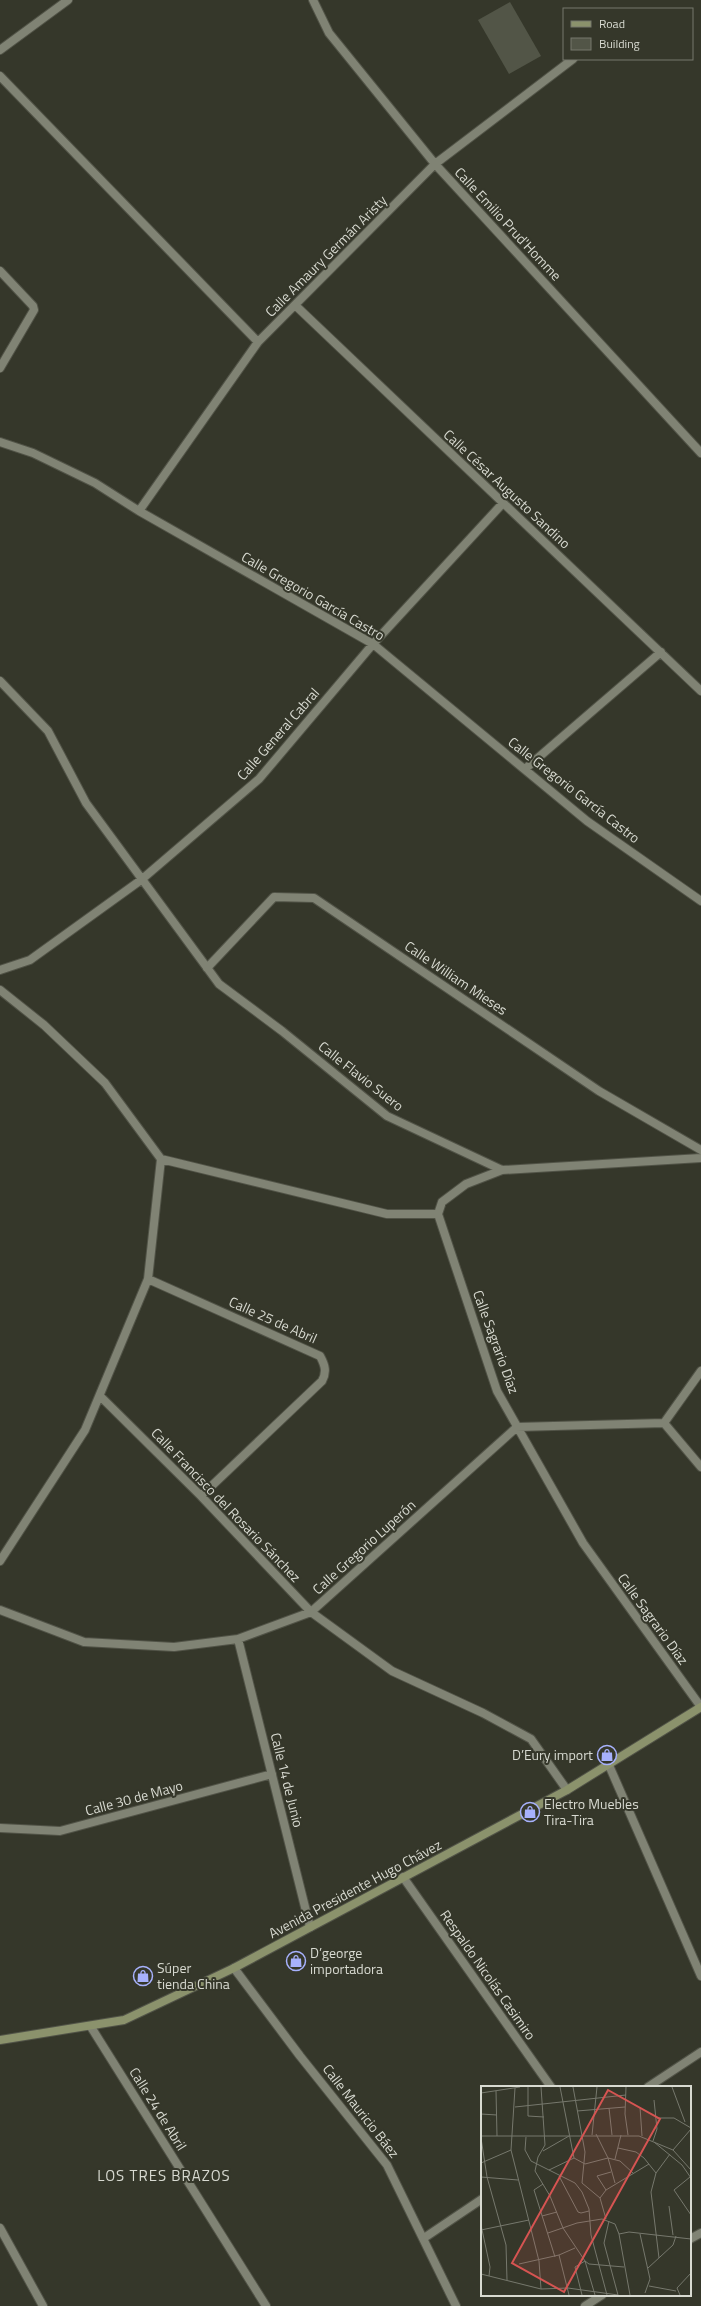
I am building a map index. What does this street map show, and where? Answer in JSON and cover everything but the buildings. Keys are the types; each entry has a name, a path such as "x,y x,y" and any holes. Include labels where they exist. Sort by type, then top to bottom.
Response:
{"main road":[{"name":"Avenida Presidente Hugo Chávez","path":"0,2040 91,2027 124,2020 234,1968 567,1790 608,1763 701,1707"}],"street":[{"path":"0,50 68,0"},
{"name":"Calle Emilio Prud'Homme","path":"313,0 329,33 435,164 701,453"},
{"name":"Calle Amaury Germán Aristy","path":"139,511 258,342 435,164 572,60"},
{"path":"0,76 258,342"},
{"path":"0,271 33,306 34,310 0,368"},
{"name":"Calle César Augusto Sandino","path":"295,305 701,691"},
{"name":"Calle Gregorio García Castro","path":"0,442 33,453 95,483 139,511 373,644 587,821 701,901"},
{"name":"Calle General Cabral","path":"0,970 30,960 141,880 260,779 373,644 503,503"},
{"path":"525,769 660,652"},
{"name":"Calle Flavio Suero","path":"0,680 48,731 86,803 141,880 219,984 282,1031 387,1116 502,1170 701,1158"},
{"name":"Calle William Mieses","path":"207,968 274,897 314,898 599,1091 701,1150"},
{"path":"0,990 44,1025 104,1083 161,1159 387,1214 438,1214 442,1202 466,1184 502,1170"},
{"path":"0,1562 85,1430 148,1279 161,1159"},
{"name":"Calle Sagrario Díaz","path":"438,1214 498,1391 517,1427 583,1543 701,1707"},
{"name":"Calle 25 de Abril","path":"148,1279 320,1356 324,1363 325,1374 322,1381 201,1496"},
{"path":"664,1423 701,1371"},
{"name":"Calle Francisco del Rosario Sánchez","path":"100,1396 201,1496 311,1612 392,1671 483,1712 531,1739 567,1790"},
{"path":"517,1427 664,1423"},
{"path":"664,1423 701,1467"},
{"name":"Calle Gregorio Luperón","path":"0,1610 84,1642 174,1647 238,1639 311,1612 517,1427"},
{"name":"Calle 14 de Junio","path":"238,1639 310,1927"},
{"path":"608,1763 701,1976"},
{"name":"Calle 30 de Mayo","path":"0,1828 60,1831 272,1774"},
{"name":"Respaldo Nicolás Casimiro","path":"403,1877 550,2086"},
{"name":"Calle Mauricio Báez","path":"234,1968 300,2056 387,2165 456,2306"},
{"name":"Calle 24 de Abril","path":"91,2027 266,2306"},
{"path":"650,2086 701,2052"},
{"path":"424,2238 481,2200"},
{"path":"0,2228 39,2305"},
{"path":"691,2238 701,2232"},
{"path":"584,2306 600,2296"}],"place":[{"name":"D’Eury import","path":"607,1755"},
{"name":"Electro Muebles Tira-Tira","path":"530,1812"},
{"name":"D’george importadora","path":"296,1961"},
{"name":"Súper tienda China","path":"143,1976"}],"district":[{"name":"LOS TRES BRAZOS","path":"164,2176"}]}
